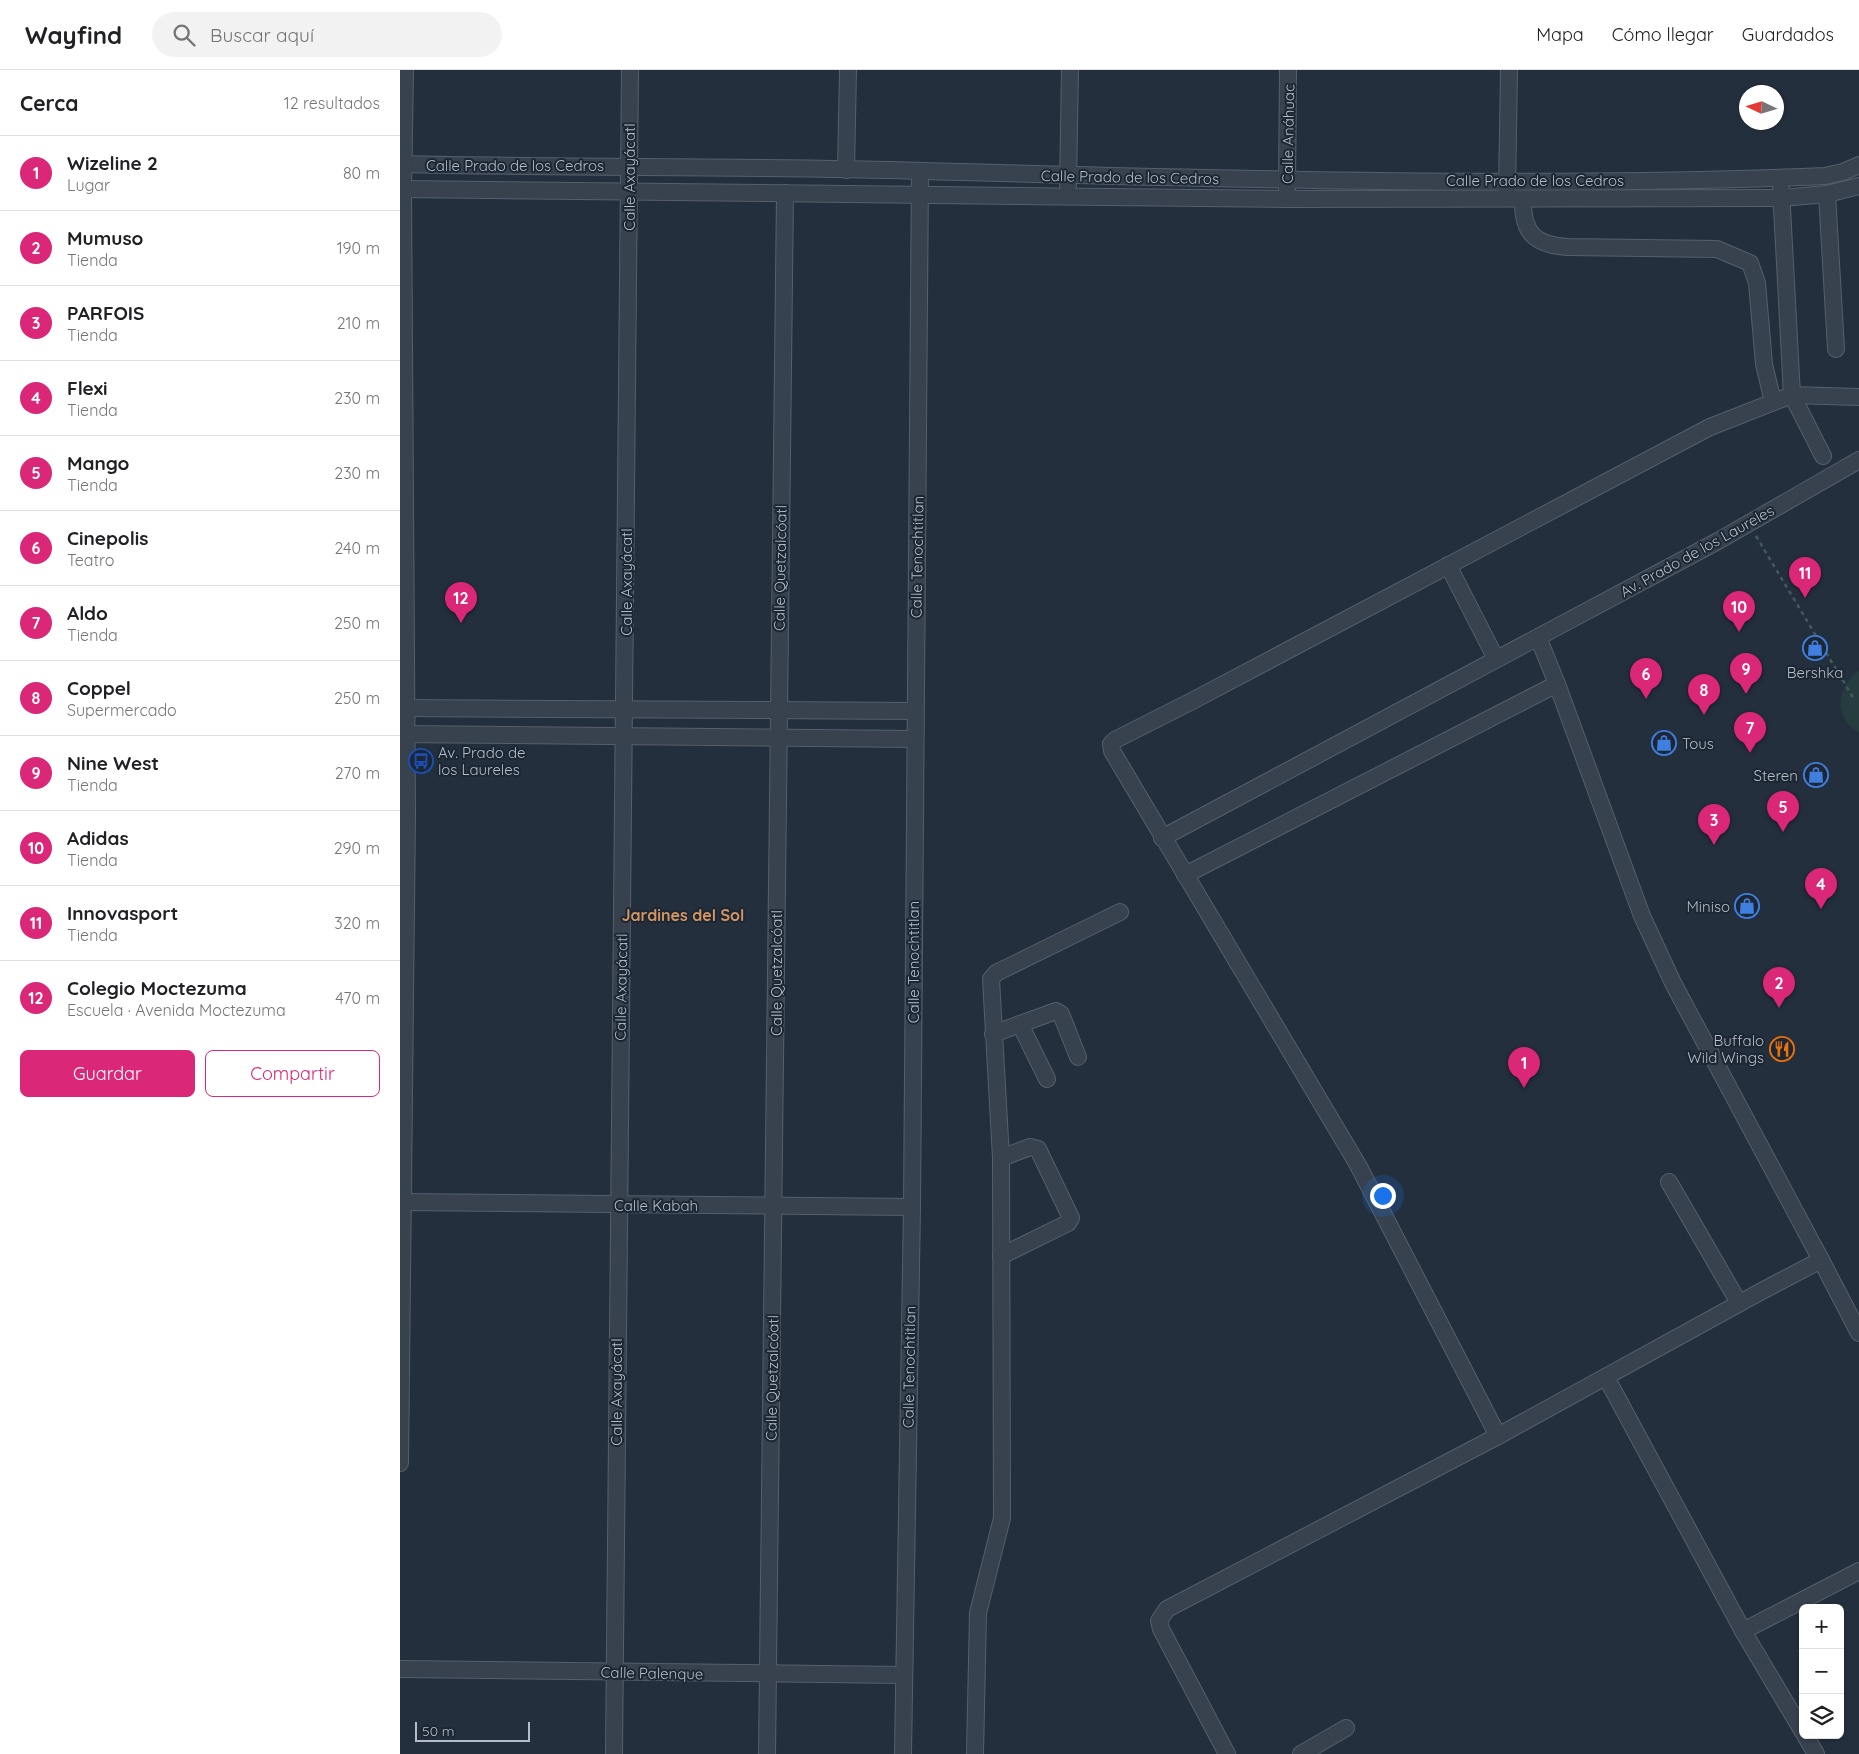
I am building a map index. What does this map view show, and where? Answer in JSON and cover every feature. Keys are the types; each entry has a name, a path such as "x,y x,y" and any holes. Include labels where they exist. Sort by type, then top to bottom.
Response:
{"street":[{"path":"400,1463 403,734 402,164 405,70"},
{"name":"Calle Axayácatl","path":"614,1754 630,70"},
{"path":"846,170 848,70"},
{"path":"1068,197 1070,70"},
{"name":"Calle Anáhuac","path":"1287,199 1288,70"},
{"path":"1509,70 1507,181 1534,236 1545,244 1568,247 1717,249 1750,263 1757,283 1764,364 1773,402"},
{"name":"Calle Prado de los Cedros","path":"402,164 920,171 1287,180 1507,181 1825,176 1859,165"},
{"name":"Calle Tenochtitlan","path":"903,1754 912,1206 920,171"},
{"path":"1781,177 1792,396 1823,456"},
{"name":"Calle Prado de los Cedros","path":"402,189 920,196 1515,199 1782,198 1827,194 1859,186"},
{"name":"Calle Quetzalcóatl","path":"767,1754 785,193"},
{"path":"1827,194 1836,349"},
{"path":"1498,1436 1358,1165 1162,838 1112,751 1112,741 1194,700 1710,427 1792,396 1859,397"},
{"name":"Av. Prado de los Laureles","path":"1162,838 1749,524 1859,460"},
{"path":"1448,565 1496,659"},
{"path":"1536,639 1557,684 1642,916 1673,983 1859,1332"},
{"path":"1185,875 1557,684"},
{"path":"403,708 915,712"},
{"path":"403,734 915,740"},
{"path":"975,1754 978,1613 1002,1518 1001,1158 991,980 994,975 1120,912"},
{"path":"993,1034 1053,1011 1058,1012 1078,1058"},
{"path":"1020,1024 1047,1079"},
{"path":"1001,1158 1030,1147 1038,1148 1071,1218 1068,1223 1001,1256"},
{"path":"1669,1182 1739,1303"},
{"name":"Calle Kabah","path":"402,1202 912,1206"},
{"path":"1227,1754 1161,1629 1159,1621 1167,1609 1498,1436 1821,1260"},
{"path":"1606,1377 1743,1631 1799,1725"},
{"path":"1743,1631 1859,1571"},
{"name":"Calle Palenque","path":"400,1669 904,1675"},
{"path":"1301,1754 1346,1728"},
{"path":"1807,1739 1816,1754"}],"path":[{"path":"1749,524 1854,699"}],"green space":[{"path":"1859,670 1859,733 1845,719 1841,711 1841,702 1842,693 1846,685"}],"place":[{"name":"Innovasport","path":"1805,598"},
{"name":"Colegio Moctezuma","path":"461,623"},
{"name":"Adidas","path":"1739,632"},
{"name":"Bershka","path":"1815,648"},
{"name":"Nine West","path":"1746,694"},
{"name":"Cinepolis","path":"1646,699"},
{"name":"Coppel","path":"1704,715"},
{"name":"Tous","path":"1664,743"},
{"name":"Aldo","path":"1750,753"},
{"name":"Av. Prado de los Laureles","path":"421,761"},
{"name":"Steren","path":"1816,775"},
{"name":"Mango","path":"1783,832"},
{"name":"PARFOIS","path":"1714,845"},
{"name":"Miniso","path":"1747,906"},
{"name":"Flexi","path":"1821,909"},
{"name":"Mumuso","path":"1779,1008"},
{"name":"Buffalo Wild Wings","path":"1782,1049"},
{"name":"Wizeline 2","path":"1524,1088"}],"district":[{"name":"Jardines del Sol","path":"683,915"}]}
